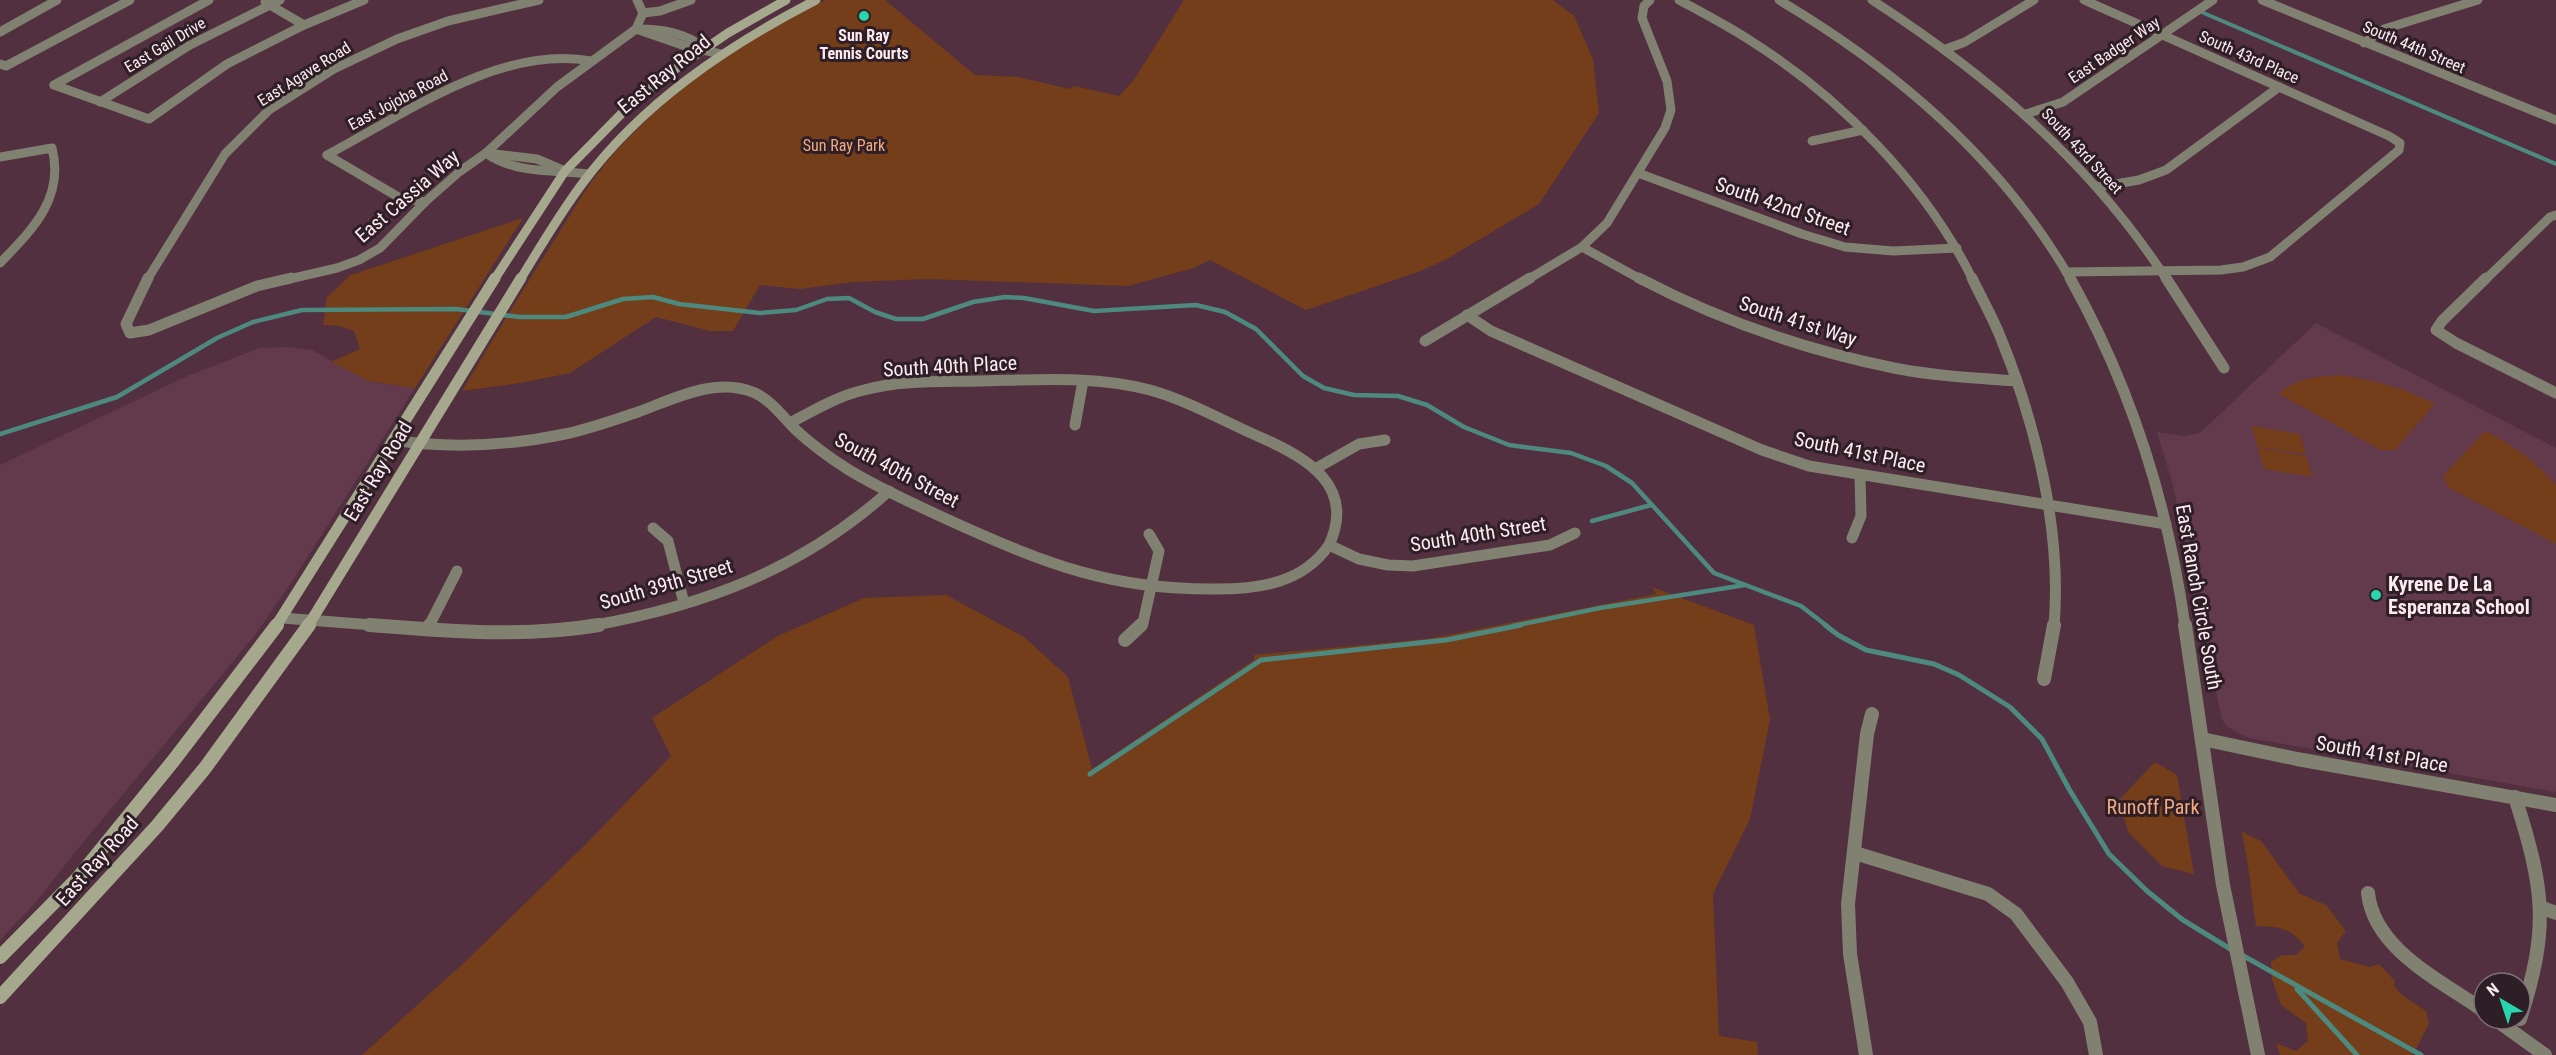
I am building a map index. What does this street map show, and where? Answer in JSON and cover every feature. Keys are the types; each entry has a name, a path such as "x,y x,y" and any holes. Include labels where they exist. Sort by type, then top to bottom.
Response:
{"main road":[{"name":"East Ray Road","path":"0,957 78,878 174,760 282,618 479,301 565,171 631,104 704,48 786,0"},
{"name":"East Ray Road","path":"0,998 157,826 204,768 313,619 489,329 568,202 589,174 619,139 651,108 721,54 767,25 816,0"}],"street":[{"path":"0,32 57,0"},
{"path":"3,65 130,0"},
{"path":"209,0 54,86 149,119 227,64 304,25 363,0"},
{"name":"East Gail Drive","path":"100,102 190,45 266,2 280,0"},
{"name":"East Agave Road","path":"130,333 126,324 144,285 225,154 269,110 334,69 397,39 448,21 539,0"},
{"path":"637,0 642,13 641,22 636,29 647,35 721,54"},
{"path":"642,13 660,11 691,0"},
{"path":"1425,341 1582,247 1607,223 1665,128 1671,105 1667,81 1642,18 1644,6 1650,0"},
{"path":"1679,0 1717,19 1766,50 1819,90 1863,130 1917,189 1957,248 1988,306 2017,381 2035,440 2048,505 2055,564 2052,645 2044,680"},
{"name":"East Ranch Circle South","path":"1779,0 1858,50 1940,118 2006,187 2066,272 2097,330 2125,394 2153,473 2166,524 2177,574 2228,916 2258,1055"},
{"name":"South 43rd Street","path":"1872,0 1946,49 2026,114 2098,188 2162,272 2210,351 2224,368"},
{"path":"1946,49 1965,42 2034,0"},
{"name":"South 43rd Place","path":"2084,0 2389,136 2400,143 2399,150 2270,257 2243,267 2162,272"},
{"name":"East Badger Way","path":"2026,114 2063,102 2213,0"},
{"name":"South 44th Street","path":"2262,0 2556,120"},
{"path":"2364,43 2384,29 2478,0"},
{"path":"266,2 304,25"},
{"name":"East Cassia Way","path":"130,333 149,330 257,286 317,274 359,260 380,248 425,202 459,172 486,153 557,87 636,29"},
{"name":"East Jojoba Road","path":"425,202 400,198 327,155 377,129 427,98 480,75 546,60 570,57 591,61"},
{"path":"2098,188 2139,180 2166,170 2279,87"},
{"path":"1812,141 1863,130"},
{"path":"0,157 52,148 55,154 56,179 42,214 26,236 0,263"},
{"path":"486,153 494,161 546,171 589,174"},
{"name":"South 42nd Street","path":"1638,173 1802,234 1845,247 1886,251 1957,248"},
{"path":"2556,215 2550,217 2436,330 2456,343 2556,393"},
{"name":"South 41st Way","path":"1582,247 1646,284 1743,324 1804,345 1894,368 1940,375 2017,381"},
{"path":"2066,272 2162,272"},
{"name":"South 41st Place","path":"1467,315 1491,332 1762,450 1809,466 2166,524"},
{"path":"1075,425 1083,381"},
{"name":"South 40th Place","path":"790,423 834,400 876,387 913,382 1083,381 1132,387 1188,402 1296,455 1315,469 1328,483 1335,502 1337,522 1335,535 1329,545"},
{"name":"South 40th Street","path":"393,440 449,448 475,447 557,436 598,425 709,388 738,389 754,393 818,450 889,491 1031,557 1079,573 1170,589 1238,589 1273,585 1302,572 1323,557 1329,545 1359,559 1388,565 1413,566 1550,545 1575,533"},
{"path":"1315,469 1359,444 1385,440"},
{"path":"1852,538 1860,527 1863,514 1860,476"},
{"name":"South 39th Street","path":"282,618 480,632 536,632 613,622 684,603 786,565 821,547 850,528 889,491"},
{"path":"653,528 668,541 684,603"},
{"path":"1125,640 1143,623 1159,551 1149,534"},
{"path":"428,628 457,571"},
{"path":"1866,1055 1847,925 1850,871 1855,853 1867,734 1872,714"},
{"name":"South 41st Place","path":"2202,739 2297,759 2556,805"},
{"path":"2515,797 2534,863 2540,907 2537,959 2532,982"},
{"path":"1855,853 1988,894 2016,914 2067,982 2090,1022 2096,1055"},
{"path":"2368,893 2370,909 2376,924 2399,948 2472,1002"},
{"path":"2540,907 2556,913"},
{"path":"2524,1031 2545,1055"}],"shaded area":[{"name":"Kyrene De La Esperanza School","path":"2316,323 2556,448 2556,792 2249,738 2229,728 2222,720 2173,485 2157,432 2184,436 2200,433"},
{"path":"288,347 312,350 369,381 415,388 293,580 255,635 37,901 0,940 0,465 185,377 259,348"}],"green space":[{"name":"Sun Ray Park","path":"826,0 885,0 975,75 1018,77 1070,89 1074,86 1119,96 1134,80 1184,0 1553,0 1574,16 1593,59 1599,113 1539,204 1445,260 1418,272 1306,310 1210,260 1194,268 1128,286 929,279 852,282 800,289 760,285 733,331 710,331 656,317 570,373 462,391 583,194 627,139 678,92 736,49 796,14"},
{"path":"523,218 415,388 369,381 331,362 360,349 354,331 340,326 323,325 327,297 351,275"},
{"path":"2341,375 2389,385 2435,404 2395,450 2381,450 2279,394 2300,381"},
{"path":"2252,426 2300,434 2306,454 2257,447"},
{"path":"2485,431 2523,454 2556,485 2556,544 2448,487 2443,476"},
{"path":"2258,448 2306,456 2313,477 2264,469"},
{"path":"1652,587 1754,625 1770,720 1750,819 1713,894 1719,1036 1757,1042 1758,1055 362,1055 467,960 587,843 671,756 652,718 778,636 864,598 946,595 1024,637 1068,677 1092,769 1254,660 1254,655 1427,639 1656,594"},
{"name":"Runoff Park","path":"2155,762 2177,775 2194,874 2162,866 2129,833 2118,801"},
{"path":"2241,831 2261,841 2300,894 2326,905 2346,931 2337,943 2340,959 2370,967 2379,964 2395,981 2394,986 2402,995 2426,1011 2429,1023 2413,1055 2280,1055 2276,1043 2296,1051 2308,1041 2306,1023 2281,1005 2272,979 2271,962 2282,955 2296,955 2305,946 2284,929 2256,926"}],"waterway":[{"path":"2199,11 2556,164"},
{"path":"0,434 117,397 217,338 253,322 302,310 456,309 519,317 566,317 623,299 653,297 679,304 760,313 796,310 827,299 849,298 875,312 896,319 923,319 973,302 1005,297 1024,298 1094,311 1196,305 1225,312 1256,329 1303,376 1324,388 1354,395 1398,396 1427,405 1464,427 1509,445 1571,453 1606,466 1632,483 1714,573 1801,606 1827,626"},
{"path":"1592,521 1651,505"},
{"path":"1513,626 1600,608 1745,585"},
{"path":"1090,774 1261,660 1446,640 1521,625"},
{"path":"1825,625 1866,650 1934,664 1959,675 2010,707 2042,739 2069,789 2109,854 2147,891 2183,920 2232,950"},
{"path":"2240,954 2421,1055"},
{"path":"2297,989 2357,1055"}],"place":[{"name":"Sun Ray Tennis Courts","path":"864,16"},
{"name":"Kyrene De La Esperanza School","path":"2376,595"}]}
